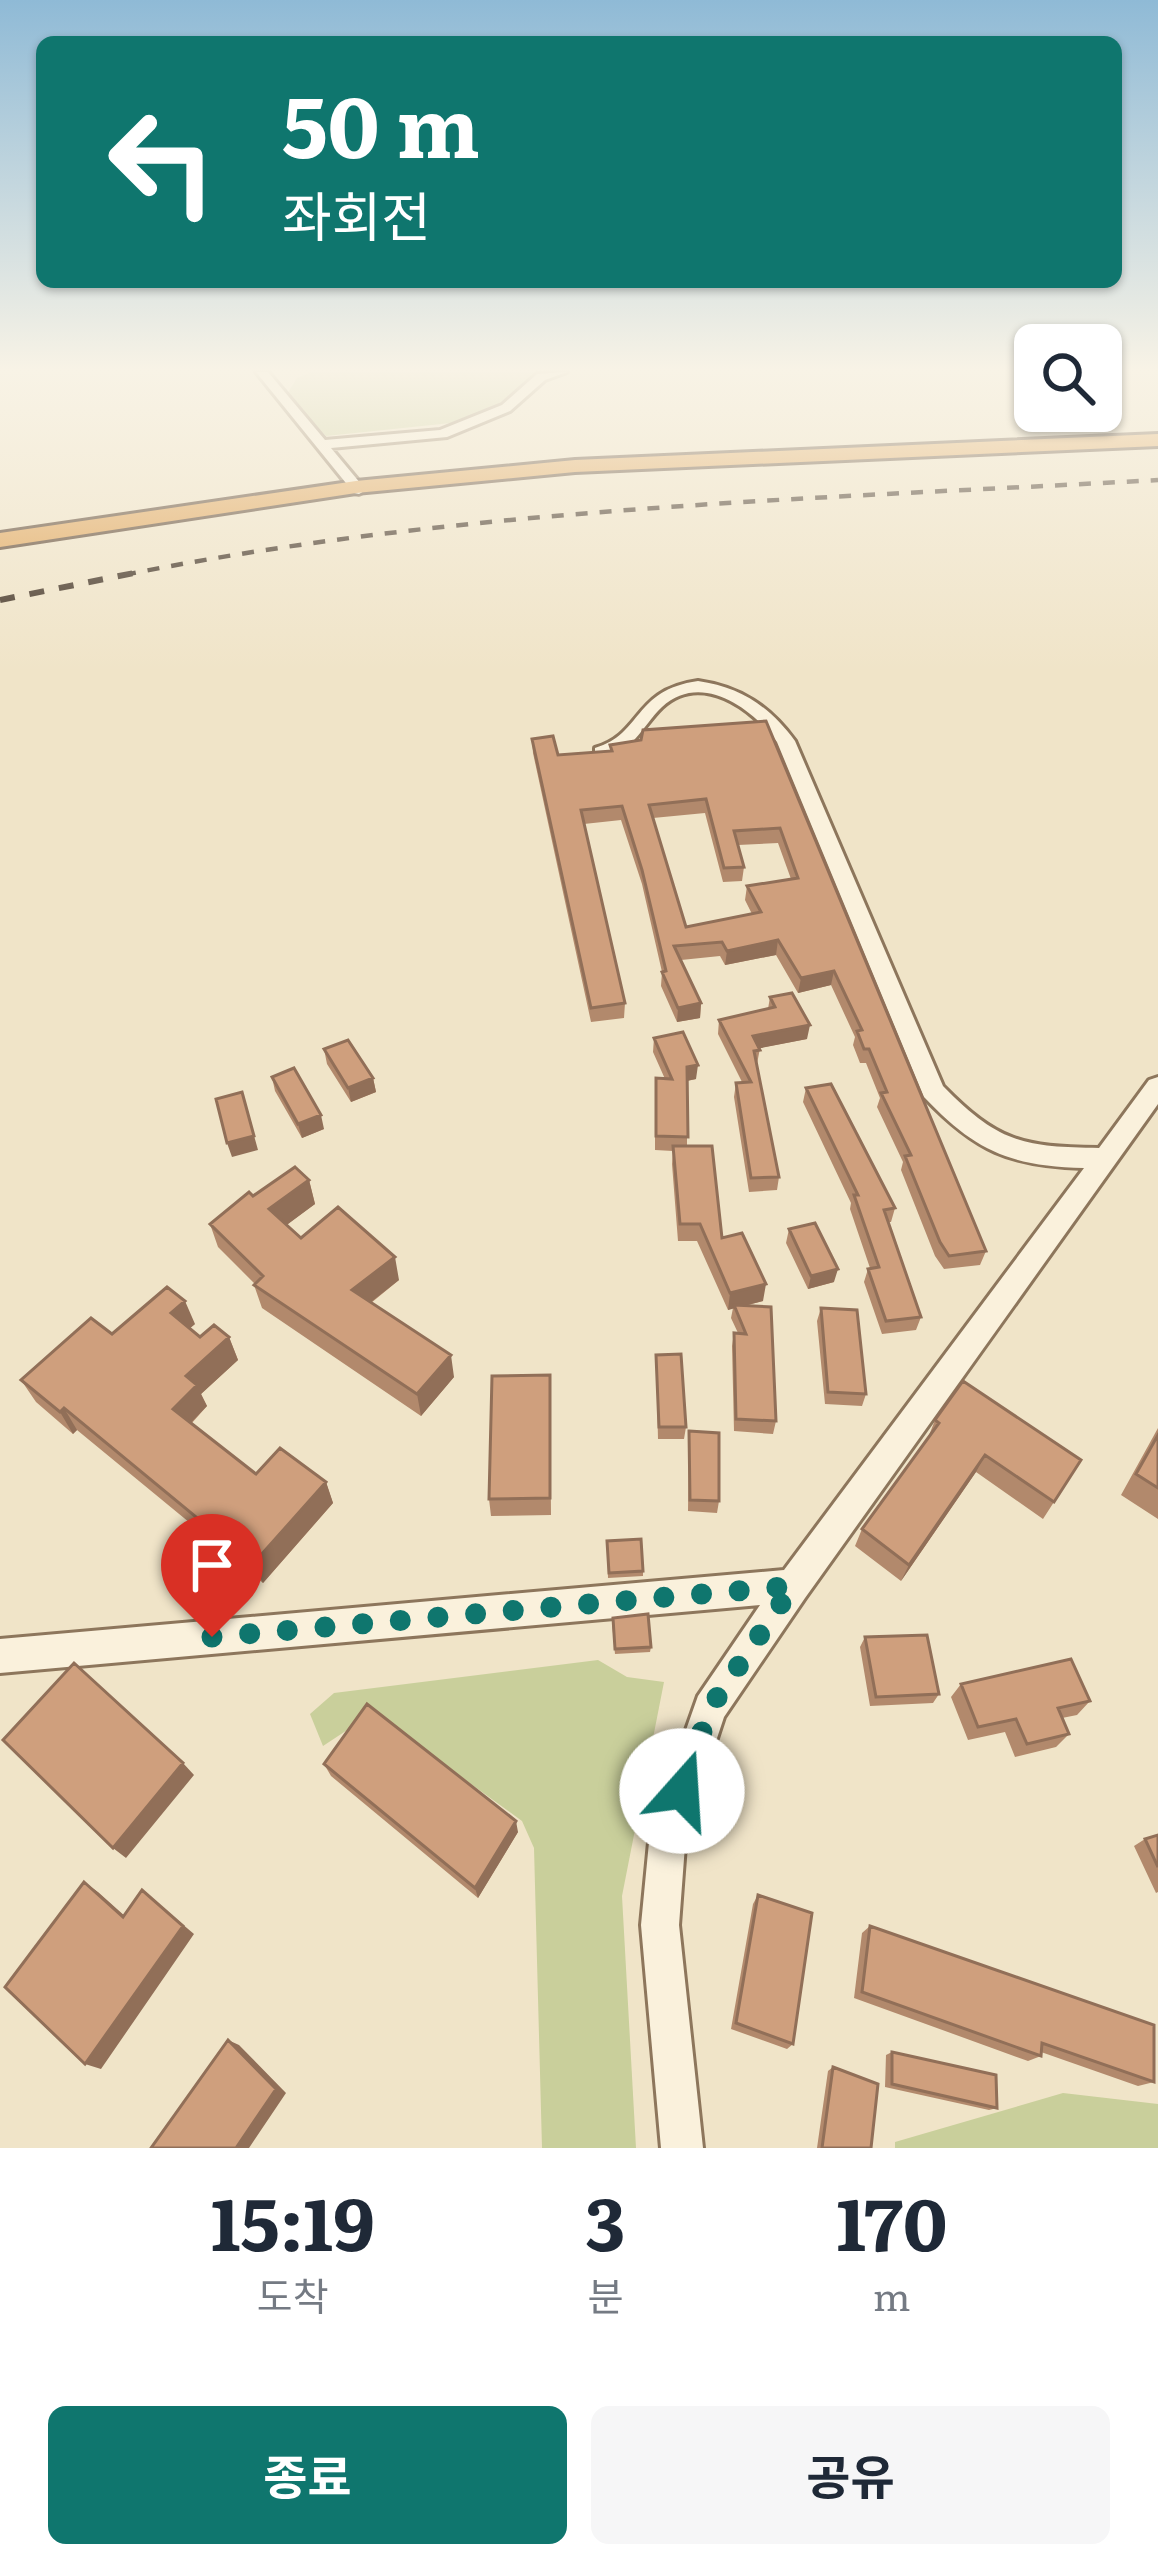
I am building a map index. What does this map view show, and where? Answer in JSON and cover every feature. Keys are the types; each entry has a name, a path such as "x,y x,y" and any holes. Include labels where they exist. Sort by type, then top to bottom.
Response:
{"highway":[{"path":"0,542 358,488 553,472"}],"street":[{"path":"347,472 358,488"},
{"path":"602,752 629,740 661,698 674,692 713,691 755,705 786,741 933,1091 967,1129 994,1148 1048,1157 1102,1158"},
{"path":"682,2148 660,1925 668,1832 710,1708 793,1586 1158,1086"},
{"path":"0,1657 793,1586"}],"green space":[{"path":"598,1660 627,1677 664,1682 622,1896 636,2148 542,2148 534,1848 522,1821 373,1713 323,1746 310,1714 334,1693"},
{"path":"1063,2093 1158,2104 1158,2148 895,2148 895,2142"}],"building":[{"path":"766,721 986,1251 949,1256 940,1242 905,1156 911,1155 881,1093 887,1092 869,1049 864,1049 857,1031 862,1030 834,971 801,978 778,940 727,951 722,942 674,946 701,1003 678,1008 662,972 666,971 642,870 622,806 581,810 625,1003 591,1008 532,739 553,736 558,755 612,751 610,745 641,740 643,730","holes":["706,799 724,868 744,867 734,831 780,828 798,878 747,886 761,912 686,927 649,805"]},
{"path":"792,993 810,1025 753,1036 760,1050 754,1051 779,1177 751,1178 736,1083 751,1082 719,1020 775,1007 770,997"},
{"path":"683,1032 698,1065 687,1067 688,1137 656,1136 656,1078 672,1079 654,1038"},
{"path":"348,1040 373,1078 348,1088 324,1049"},
{"path":"294,1068 321,1115 298,1124 272,1077"},
{"path":"831,1084 895,1208 884,1210 921,1317 886,1321 868,1269 879,1267 854,1195 858,1195 806,1088"},
{"path":"242,1092 254,1136 227,1143 216,1099"},
{"path":"673,1146 712,1146 722,1238 742,1233 766,1284 730,1293 700,1224 680,1224"},
{"path":"295,1167 309,1180 269,1209 301,1238 338,1207 395,1257 352,1290 451,1355 417,1394 254,1285 263,1276 210,1224 249,1192 253,1196"},
{"path":"815,1223 838,1269 811,1276 789,1229"},
{"path":"167,1287 185,1301 171,1313 200,1337 214,1325 229,1337 186,1376 197,1385 173,1409 256,1474 280,1448 326,1482 253,1564 64,1408 60,1412 21,1380 91,1318 112,1334"},
{"path":"734,1305 771,1307 776,1421 736,1419 734,1333 746,1334"},
{"path":"821,1308 857,1310 866,1394 828,1392"},
{"path":"681,1354 686,1427 659,1427 656,1355"},
{"path":"550,1375 550,1498 489,1499 492,1376"},
{"path":"963,1381 1081,1460 1054,1502 985,1455 909,1565 862,1529 939,1423 935,1420"},
{"path":"689,1431 719,1433 719,1501 690,1500"},
{"path":"1158,1435 1158,1488 1136,1474"},
{"path":"641,1539 643,1571 609,1573 607,1541"},
{"path":"648,1614 651,1647 615,1649 613,1618"},
{"path":"927,1635 939,1694 876,1697 865,1637"},
{"path":"1071,1659 1090,1701 1058,1708 1069,1734 1027,1744 1016,1719 978,1727 961,1684"},
{"path":"74,1663 183,1763 113,1848 3,1740"},
{"path":"367,1704 516,1821 475,1888 324,1764"},
{"path":"1158,1835 1158,1867 1145,1839"},
{"path":"84,1882 123,1917 142,1890 183,1926 85,2064 5,1987"},
{"path":"758,1895 812,1913 793,2044 736,2023"},
{"path":"870,1926 1154,2025 1154,2082 1042,2043 1041,2056 862,1992"},
{"path":"228,2040 276,2089 236,2148 151,2148"},
{"path":"892,2052 996,2075 997,2108 892,2084"},
{"path":"833,2067 878,2084 871,2148 822,2148"}],"railway":[{"path":"125,575 252,552 509,520 769,500 1158,480"},
{"path":"125,575 139,572"},
{"path":"0,600 125,575"}],"route":[{"path":"212,1637 793,1586 710,1708 682,1791"}]}
